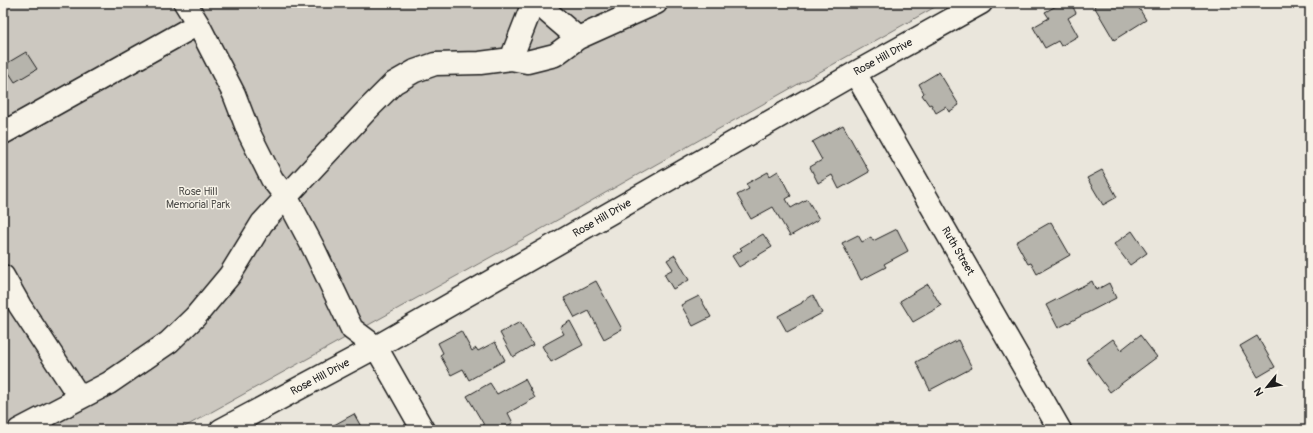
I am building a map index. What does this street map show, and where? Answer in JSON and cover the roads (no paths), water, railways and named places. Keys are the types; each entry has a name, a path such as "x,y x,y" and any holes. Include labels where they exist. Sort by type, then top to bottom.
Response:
{"street":[{"path":"185,3 198,24 234,94 249,133 269,172 287,198 352,329 376,347 423,430"},
{"path":"511,59 533,3"},
{"path":"537,3 578,38"},
{"path":"19,430 109,383 169,342 195,317 230,275 262,223 394,83 414,71 435,64 480,63 511,59 526,62 555,55 578,38 656,3"},
{"name":"Rose Hill Drive","path":"222,430 376,347 855,73 981,3"},
{"path":"3,133 198,24"},
{"name":"Ruth Street","path":"855,73 1060,430"},
{"path":"3,276 20,306 80,398"}],"park label":[{"name":"Rose Hill Memorial Park","path":"198,197"}]}
